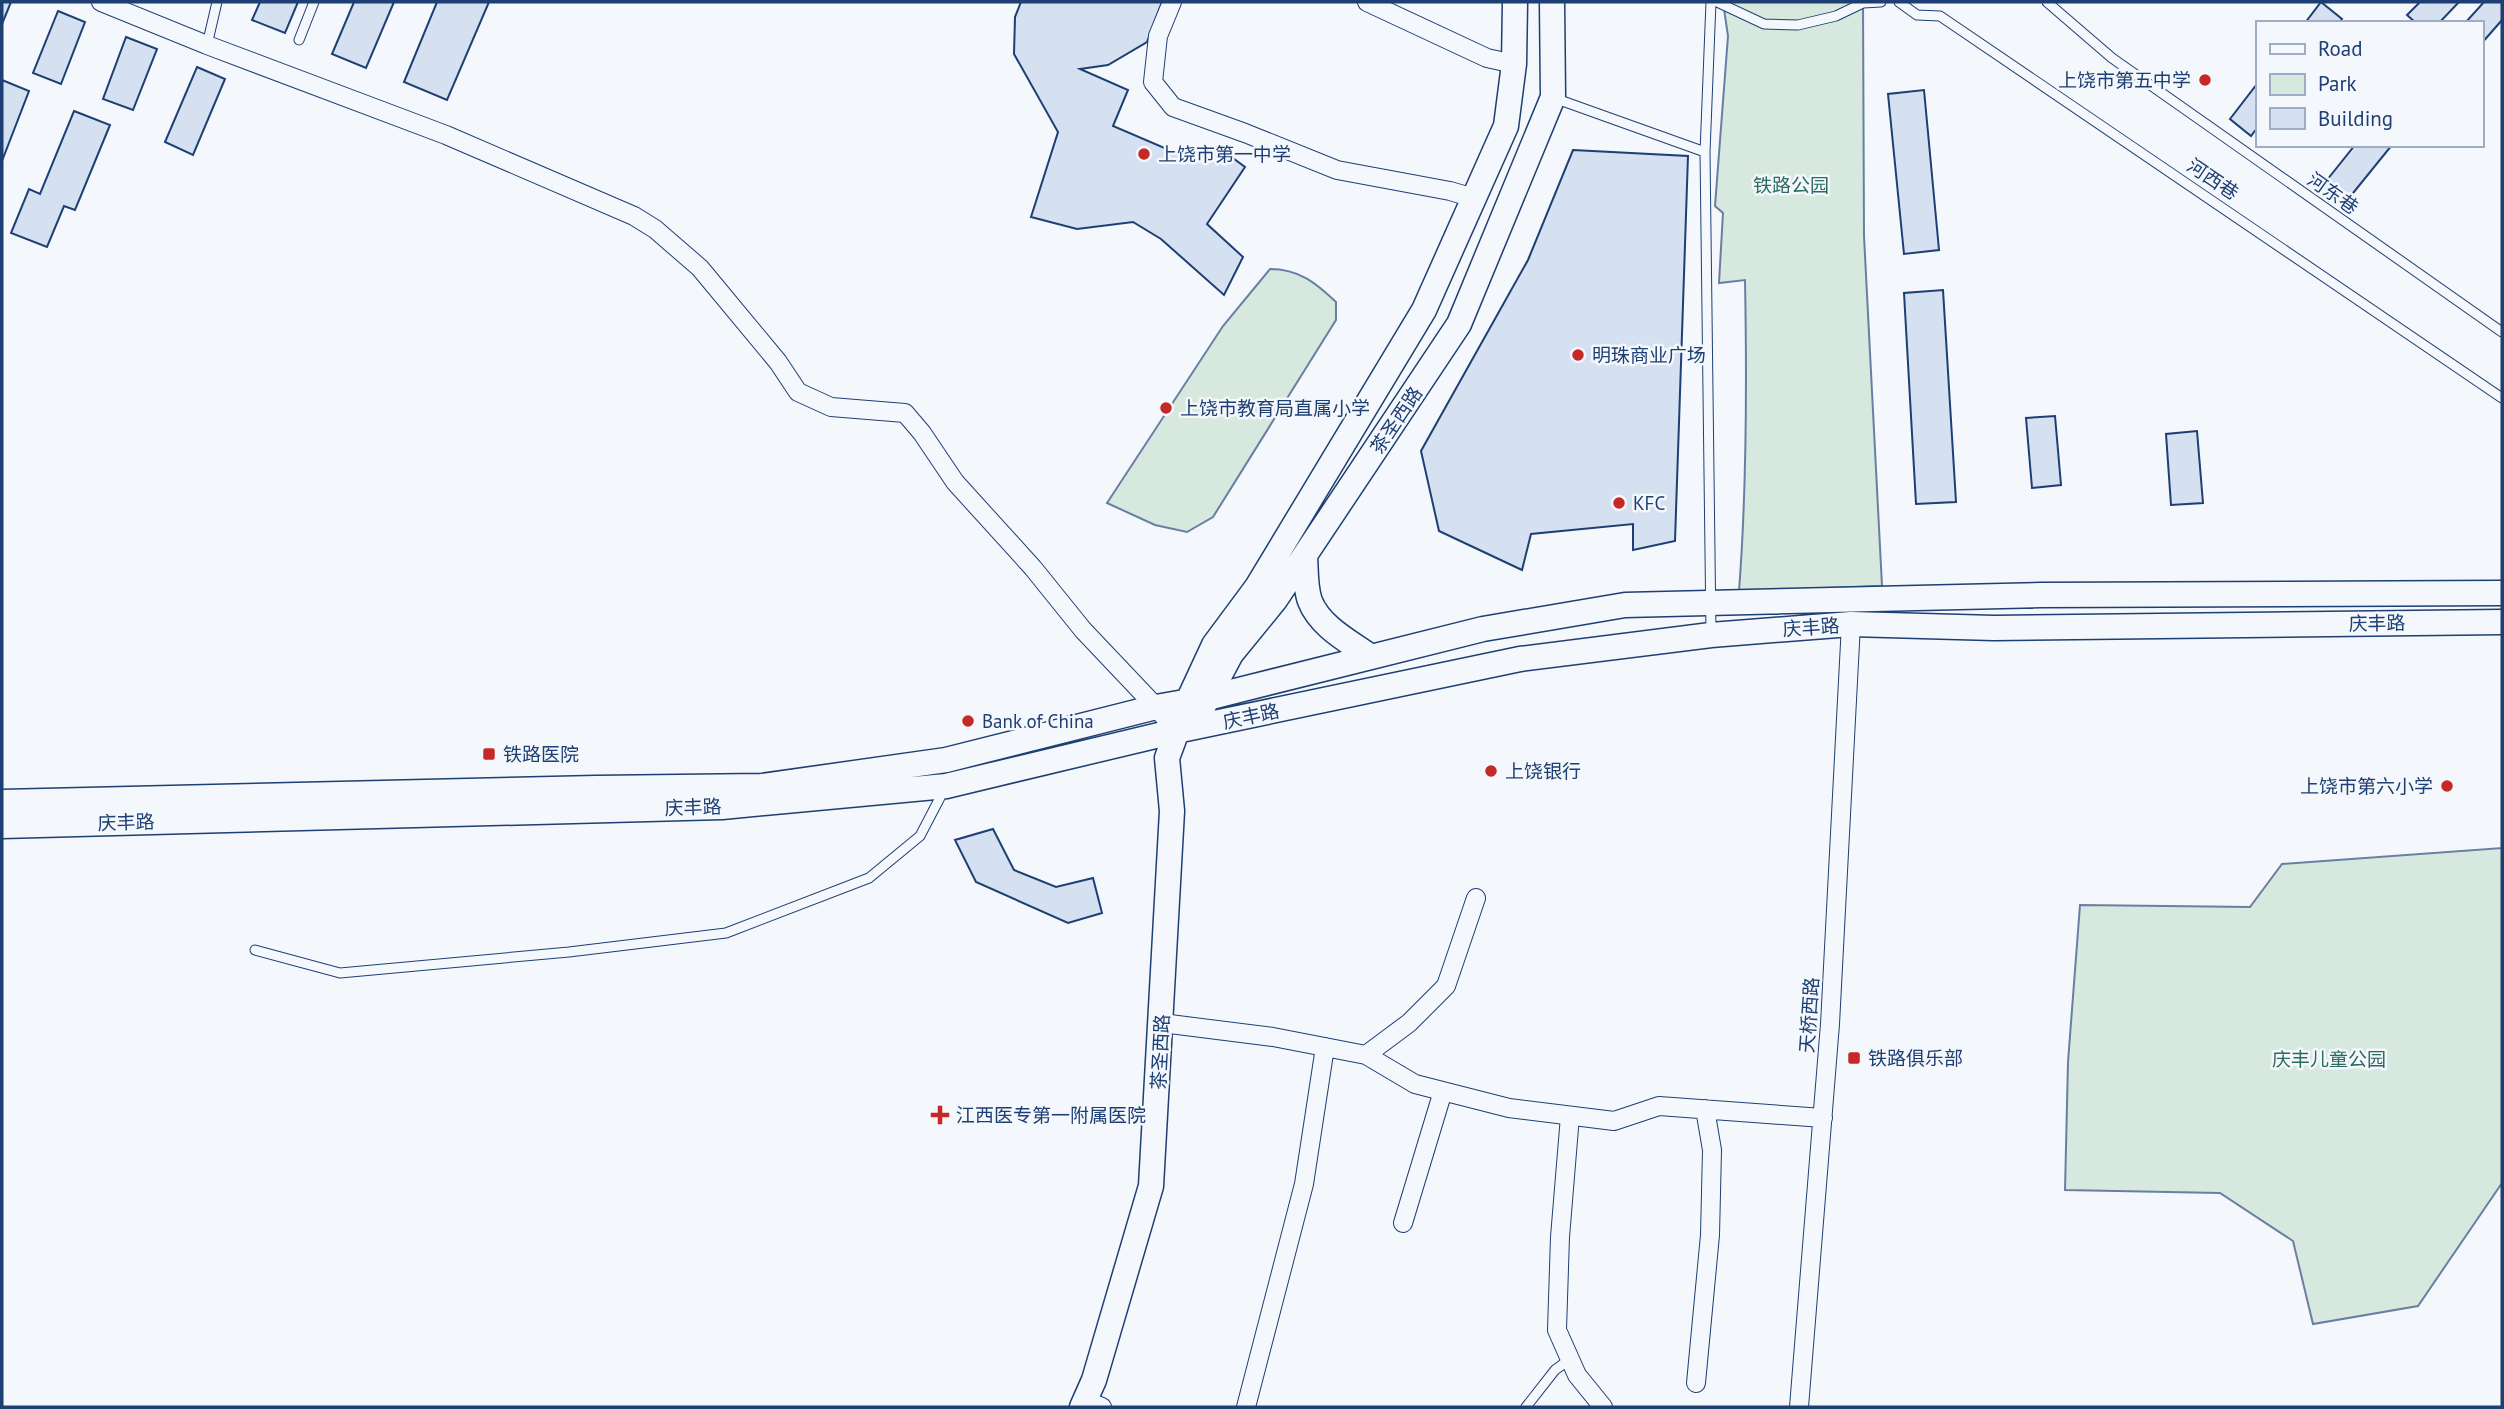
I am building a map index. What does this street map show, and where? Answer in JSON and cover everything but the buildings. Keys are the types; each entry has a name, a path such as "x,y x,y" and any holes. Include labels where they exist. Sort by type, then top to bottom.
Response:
{"main road":[{"name":"茶圣西路","path":"1090,1405 1094,1380 1151,1186 1172,811 1167,758 1185,729 1198,699 1214,645 1257,587 1424,310 1506,126 1514,64 1515,2"},
{"name":"茶圣西路","path":"1198,699 1275,600 1459,324 1553,97 1552,2"},
{"path":"1305,556 1309,600 1326,625 1371,657"},
{"path":"2,802 762,786 946,760 1156,706 1198,699 1483,629 1625,605 2054,595 2502,593"},
{"name":"庆丰路","path":"2,825 722,807 946,786 1185,729 1520,659 1711,635 1851,624 1994,628 2502,622"}],"street":[{"path":"101,2 446,135 634,216 655,229 700,268 778,362 798,392 831,407 905,414 922,433 955,482 1033,568 1083,631 1156,706 1185,729"},
{"path":"1172,2 1158,36 1153,82 1173,107 1337,170 1474,198"},
{"path":"1367,2 1487,58 1514,64"},
{"name":"天桥西路","path":"1799,1407 1830,1024 1851,624"},
{"path":"1366,1055 1409,1023 1446,986 1476,898"},
{"path":"1162,1024 1273,1037 1366,1055 1415,1084 1509,1108 1614,1121 1659,1106 1822,1118"},
{"path":"1245,1407 1304,1184 1325,1047"},
{"path":"1403,1223 1443,1091"},
{"path":"1696,1383 1710,1235 1712,1150 1705,1108"},
{"path":"1570,1116 1560,1237 1557,1330 1577,1375 1603,1407"}],"lane":[{"path":"207,45 217,2"},
{"path":"299,40 314,2"},
{"path":"1711,2 1705,152 1711,635"},
{"path":"1717,2 1764,24 1798,25 1836,16 1863,3 1881,2"},
{"name":"河西巷","path":"1899,2 1917,15 1940,16 2502,398"},
{"name":"河东巷","path":"2047,2 2112,58 2502,332"},
{"path":"1553,97 1705,152"},
{"path":"255,950 340,973 726,933 869,878 920,836 946,786"},
{"path":"1526,1407 1555,1370 1570,1359"}],"green space":[{"name":"铁路公园","path":"1723,2 1863,2 1864,236 1882,586 1739,591 1746,436 1745,280 1719,283 1723,213 1715,206 1728,36"},
{"path":"1270,269 1298,274 1321,289 1336,302 1336,320 1213,517 1187,532 1155,525 1107,503 1223,326"},
{"name":"庆丰儿童公园","path":"2502,848 2502,1183 2418,1306 2313,1324 2293,1241 2220,1193 2065,1190 2068,1062 2080,905 2250,907 2282,864"}],"place":[{"name":"上饶市第五中学","path":"2205,80"},
{"name":"上饶市第一中学","path":"1144,154"},
{"name":"明珠商业广场","path":"1578,355"},
{"name":"上饶市教育局直属小学","path":"1166,408"},
{"name":"KFC","path":"1619,503"},
{"name":"Bank of China","path":"968,721"},
{"name":"铁路医院","path":"489,754"},
{"name":"上饶银行","path":"1491,771"},
{"name":"上饶市第六小学","path":"2447,786"},
{"name":"铁路俱乐部","path":"1854,1058"},
{"name":"江西医专第一附属医院","path":"940,1115"}]}
